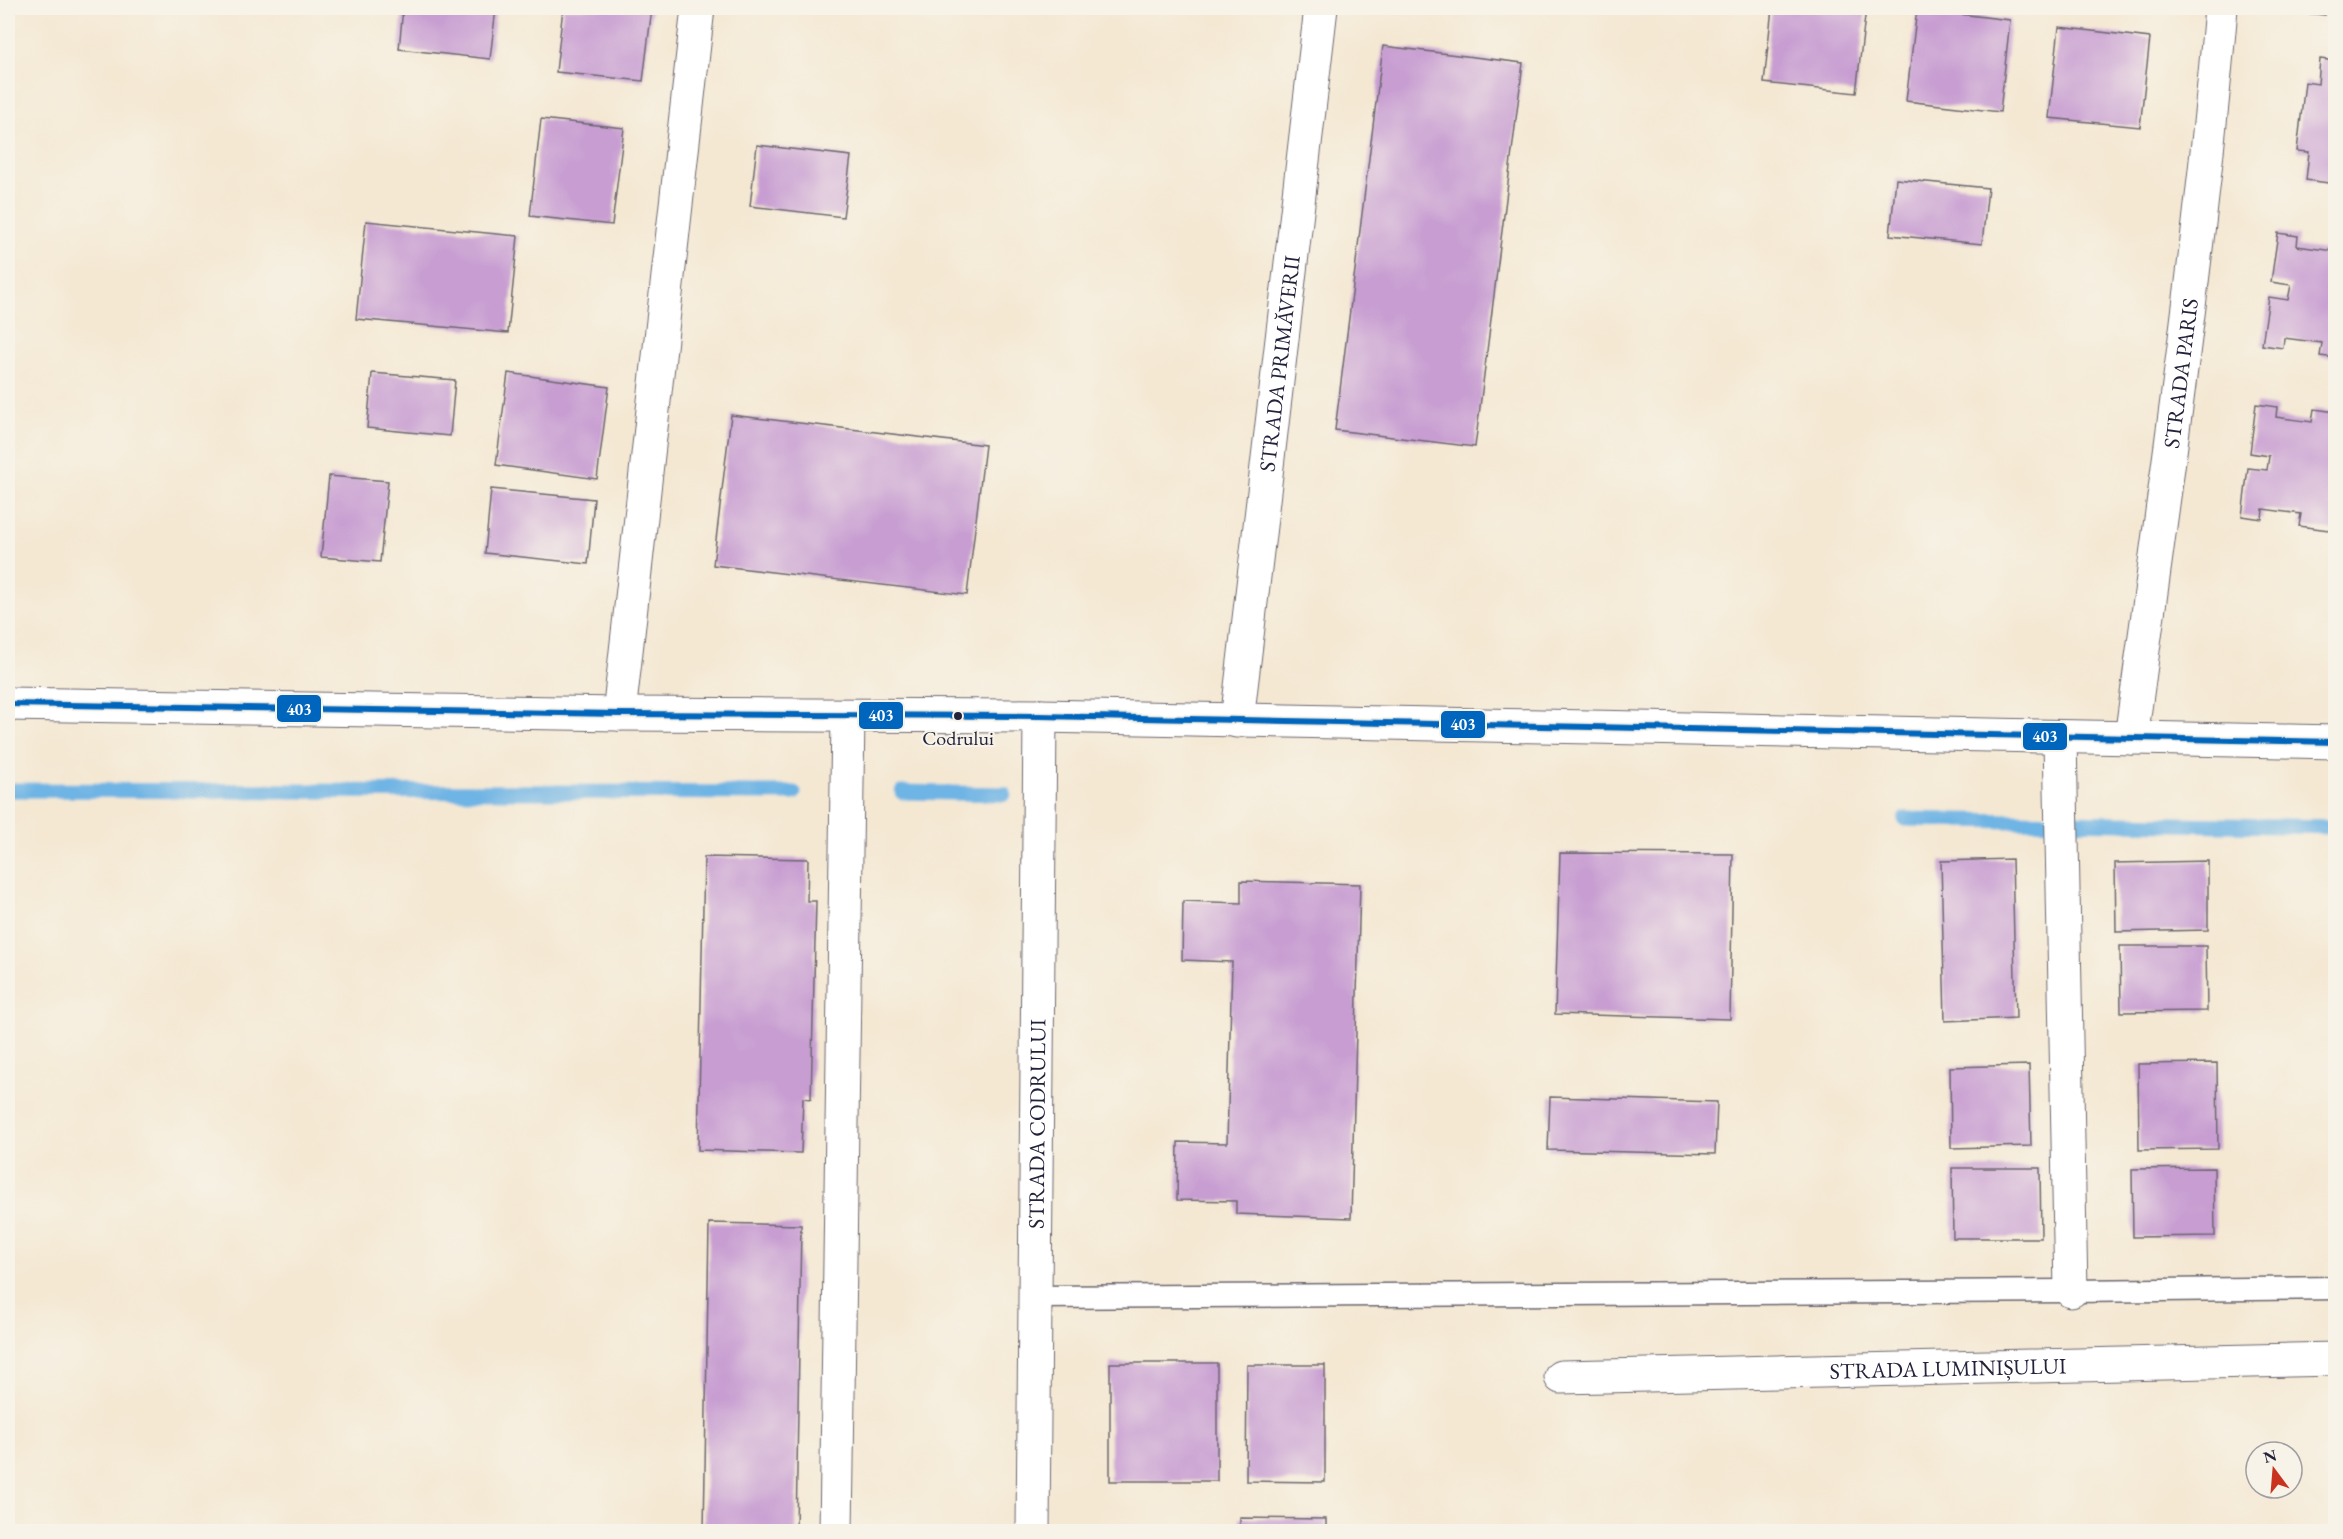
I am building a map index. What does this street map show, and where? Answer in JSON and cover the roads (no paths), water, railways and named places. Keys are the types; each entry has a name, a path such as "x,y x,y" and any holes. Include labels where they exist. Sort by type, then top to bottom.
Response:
{"street":[{"path":"619,714 698,8"},
{"name":"STRADA PRIMĂVERII","path":"1237,721 1321,8"},
{"name":"STRADA PARIS","path":"2131,738 2212,114 2221,8"},
{"path":"8,704 619,714 1040,716 2336,742"},
{"path":"836,1532 848,716"},
{"name":"STRADA CODRULUI","path":"1033,1532 1040,716"},
{"path":"2060,738 2071,1292"},
{"name":"STRADA LUMINIȘULUI","path":"1561,1377 2336,1359"}],"lane":[{"path":"1035,1297 2071,1292 2336,1288"}],"waterway":[{"path":"8,790 794,793"},
{"path":"902,792 1004,794"},
{"path":"1905,819 2336,827"}],"place":[{"name":"Codrului","path":"958,716"}]}
